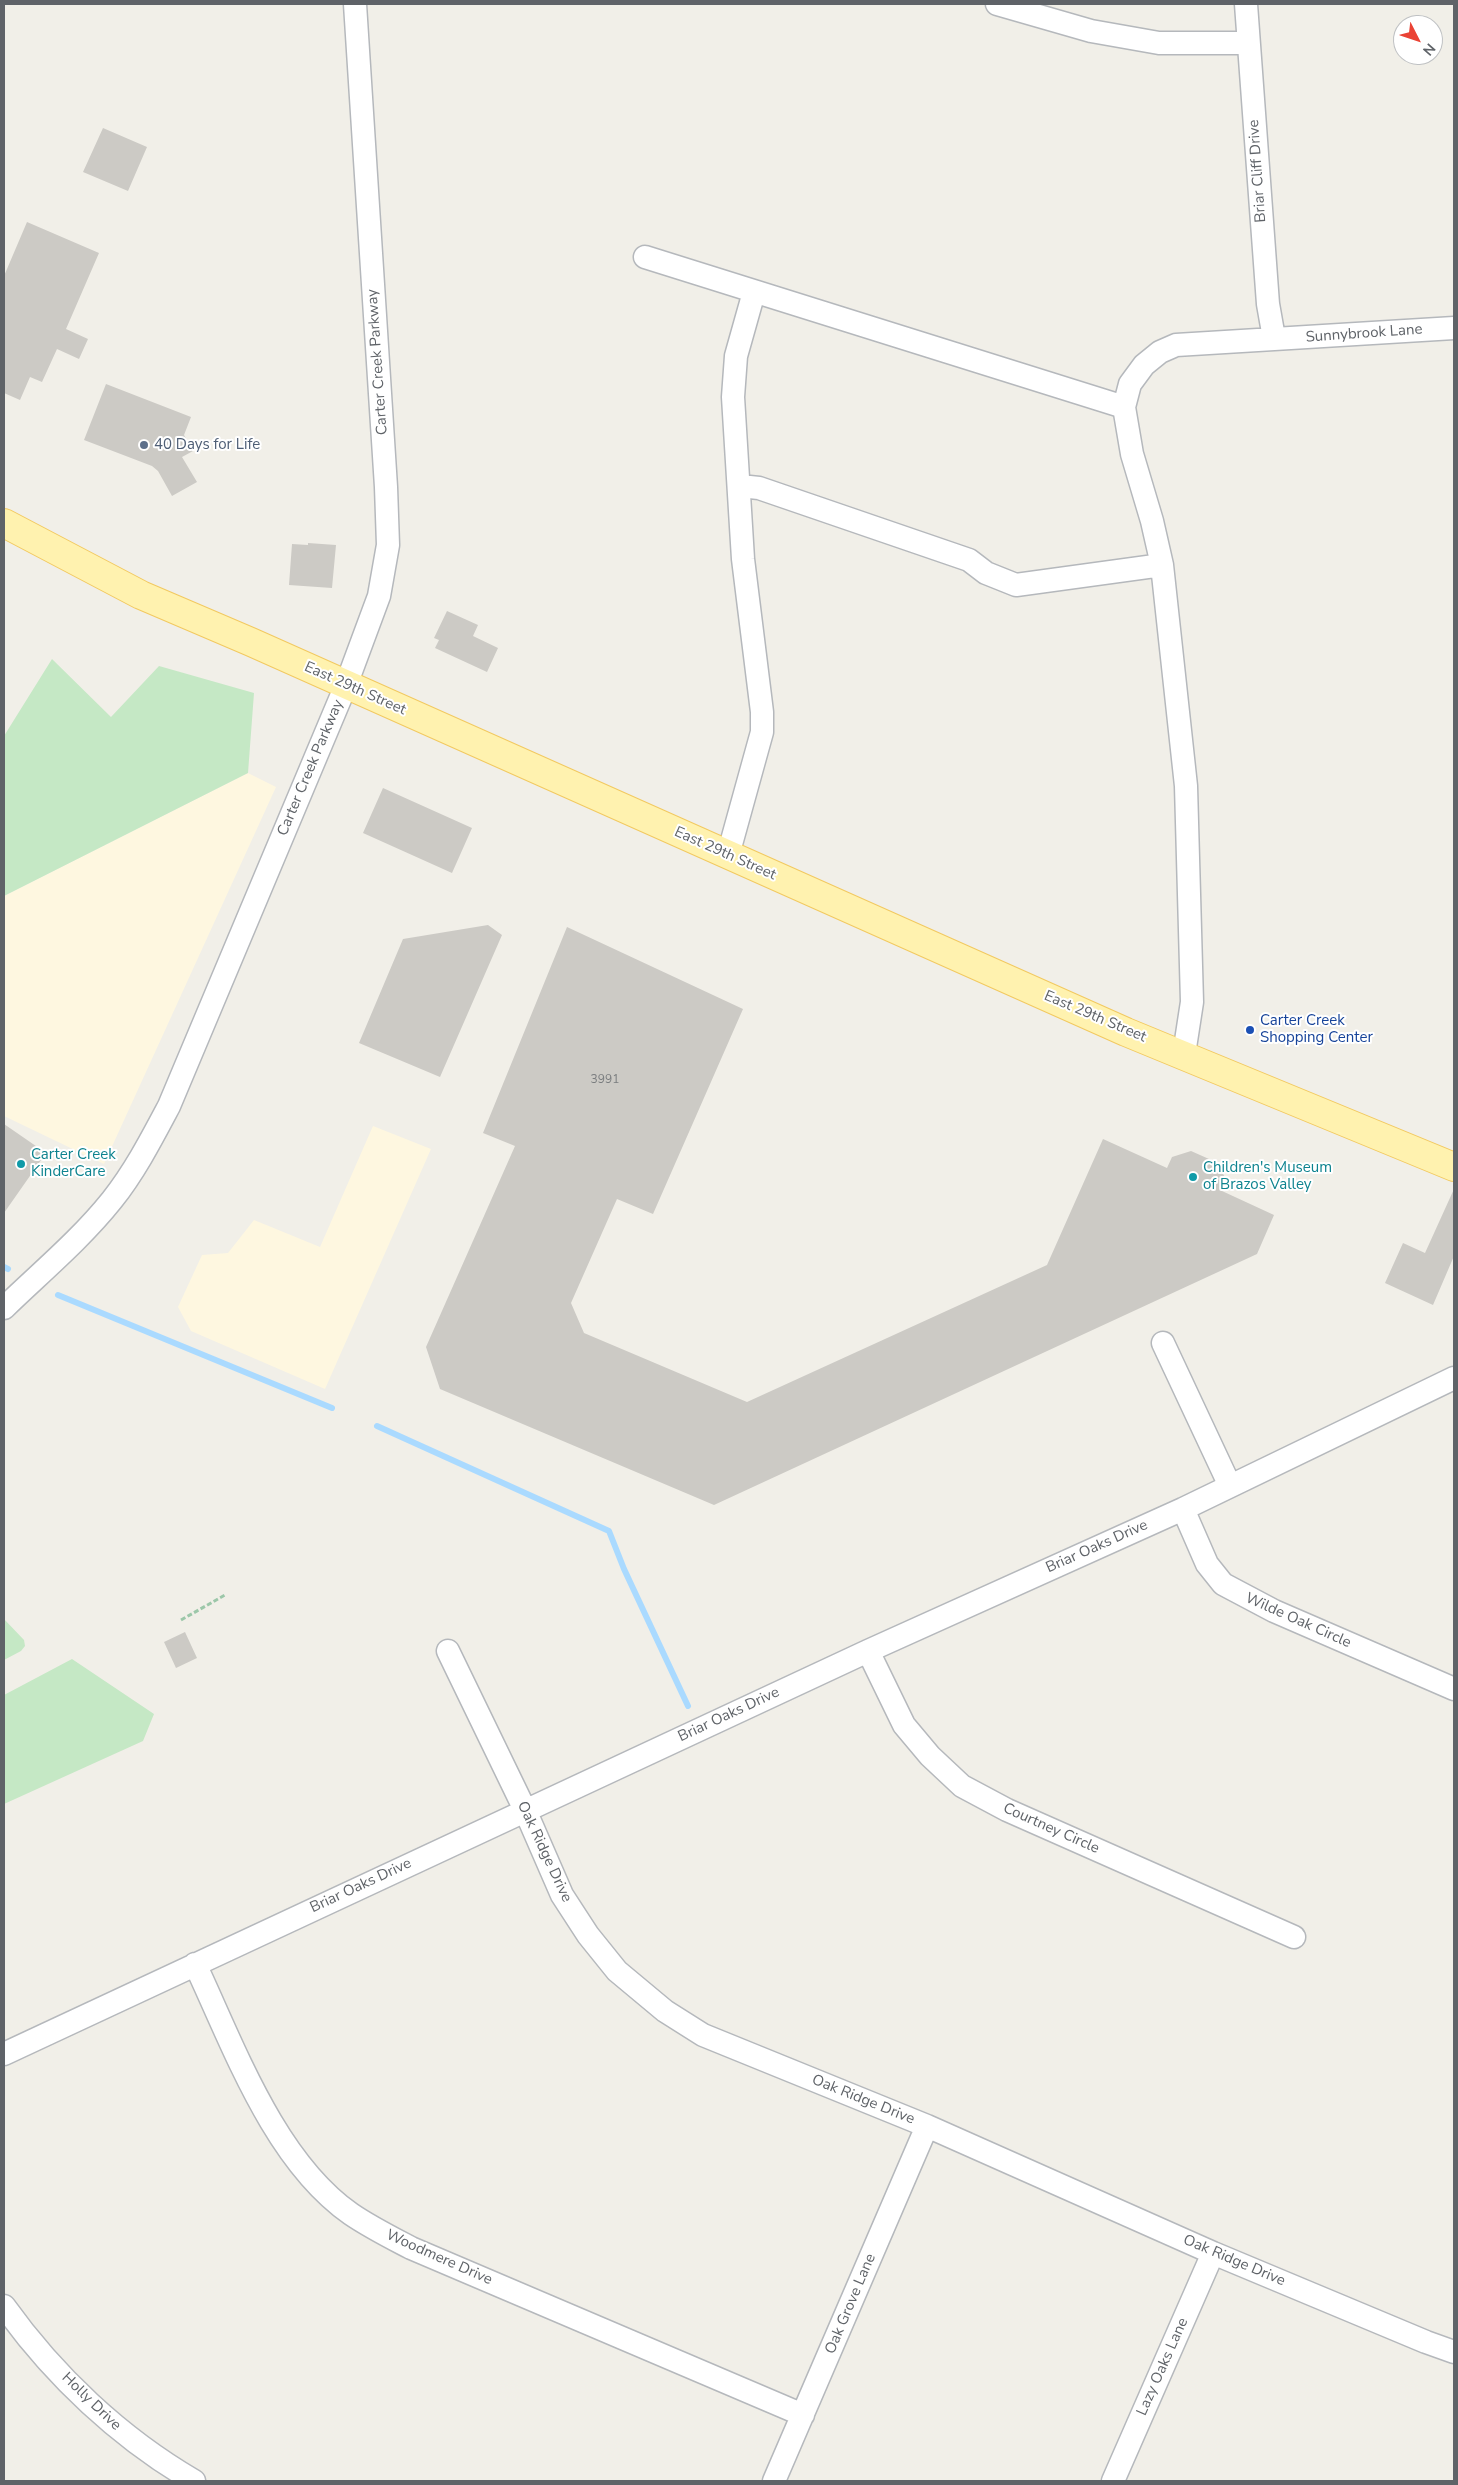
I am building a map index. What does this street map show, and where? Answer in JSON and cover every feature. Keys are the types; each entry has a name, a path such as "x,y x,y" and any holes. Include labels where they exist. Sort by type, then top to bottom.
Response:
{"main road":[{"name":"East 29th Street","path":"4,523 140,595 251,642 1126,1032 1184,1054 1454,1167"}],"street":[{"name":"Carter Creek Parkway","path":"4,1308 82,1235 112,1201 134,1170 161,1121 346,685 379,596 388,545 355,4"},
{"path":"997,4 1091,31 1159,43 1248,43"},
{"name":"Briar Cliff Drive","path":"1246,4 1268,304 1274,338"},
{"path":"645,257 1124,407 1132,454 1152,521 1162,566 1186,786 1192,1002 1184,1054"},
{"path":"728,855 762,732 762,712 742,540 733,376 736,356 754,292"},
{"name":"Sunnybrook Lane","path":"1124,407 1130,384 1144,365 1160,352 1176,345 1454,328"},
{"path":"740,486 759,488 968,560 986,573 1016,585 1162,566"},
{"path":"1163,1343 1230,1486"},
{"name":"Briar Oaks Drive","path":"4,2054 868,1651 1183,1509 1454,1378"},
{"name":"Wilde Oak Circle","path":"1183,1509 1207,1564 1222,1584 1274,1611 1452,1685"},
{"name":"Oak Ridge Drive","path":"448,1651 525,1810 562,1895 588,1935 617,1971 665,2011 703,2035 927,2126 1213,2253 1454,2352"},
{"name":"Courtney Circle","path":"868,1651 904,1726 930,1756 962,1786 1007,1810 1294,1937"},
{"name":"Woodmere Drive","path":"195,1964 259,2100 286,2146 317,2182 350,2213 411,2248 803,2415"},
{"name":"Oak Grove Lane","path":"774,2481 927,2126"},
{"name":"Lazy Oaks Lane","path":"1113,2481 1213,2253"},
{"name":"Holly Drive","path":"4,2306 17,2324 65,2379 129,2439 194,2481"}],"path":[{"path":"182,1620 225,1595"}],"shaded area":[{"path":"248,773 276,787 104,1164 4,1116 4,896"},
{"path":"373,1126 431,1149 325,1389 191,1331 178,1307 202,1255 228,1253 254,1220 320,1247"}],"green space":[{"path":"52,659 111,717 159,666 254,693 248,773 4,896 4,736"},
{"path":"4,1619 24,1640 25,1646 21,1651 4,1660"},
{"path":"72,1659 154,1714 143,1741 4,1804 4,1695"}],"building":[{"path":"103,128 147,147 128,191 83,172"},
{"path":"27,222 99,253 66,329 88,339 79,359 57,349 42,382 30,377 20,400 4,393 4,276"},
{"name":"40 Days for Life","path":"106,384 191,417 184,435 193,451 182,457 197,482 172,496 158,471 152,466 84,440"},
{"path":"308,543 336,545 332,588 289,585 292,544 308,545"},
{"path":"447,611 478,625 473,636 498,648 487,672 435,648 439,640 434,638"},
{"path":"383,788 472,828 452,873 363,833"},
{"path":"488,925 502,935 440,1077 359,1043 403,939"},
{"path":"567,927 743,1009 653,1214 617,1199 571,1303 584,1333 747,1402 1047,1265 1103,1139 1167,1168 1172,1157 1191,1151 1218,1163 1226,1180 1222,1191 1274,1215 1257,1254 714,1505 440,1389 426,1347 515,1146 483,1133"},
{"name":"Carter Creek KinderCare","path":"4,1124 46,1153 4,1213"},
{"path":"1454,1189 1454,1256 1433,1305 1385,1283 1403,1243 1425,1253"},
{"path":"185,1632 197,1658 176,1668 164,1642"}],"waterway":[{"path":"4,1267 8,1269"},
{"path":"58,1295 332,1408"},
{"path":"377,1426 609,1531 624,1569 688,1706"}],"place":[{"name":"40 Days for Life","path":"144,445"},
{"name":"Carter Creek Shopping Center","path":"1250,1030"},
{"name":"Carter Creek KinderCare","path":"21,1164"},
{"name":"Children's Museum of Brazos Valley","path":"1193,1177"}]}
